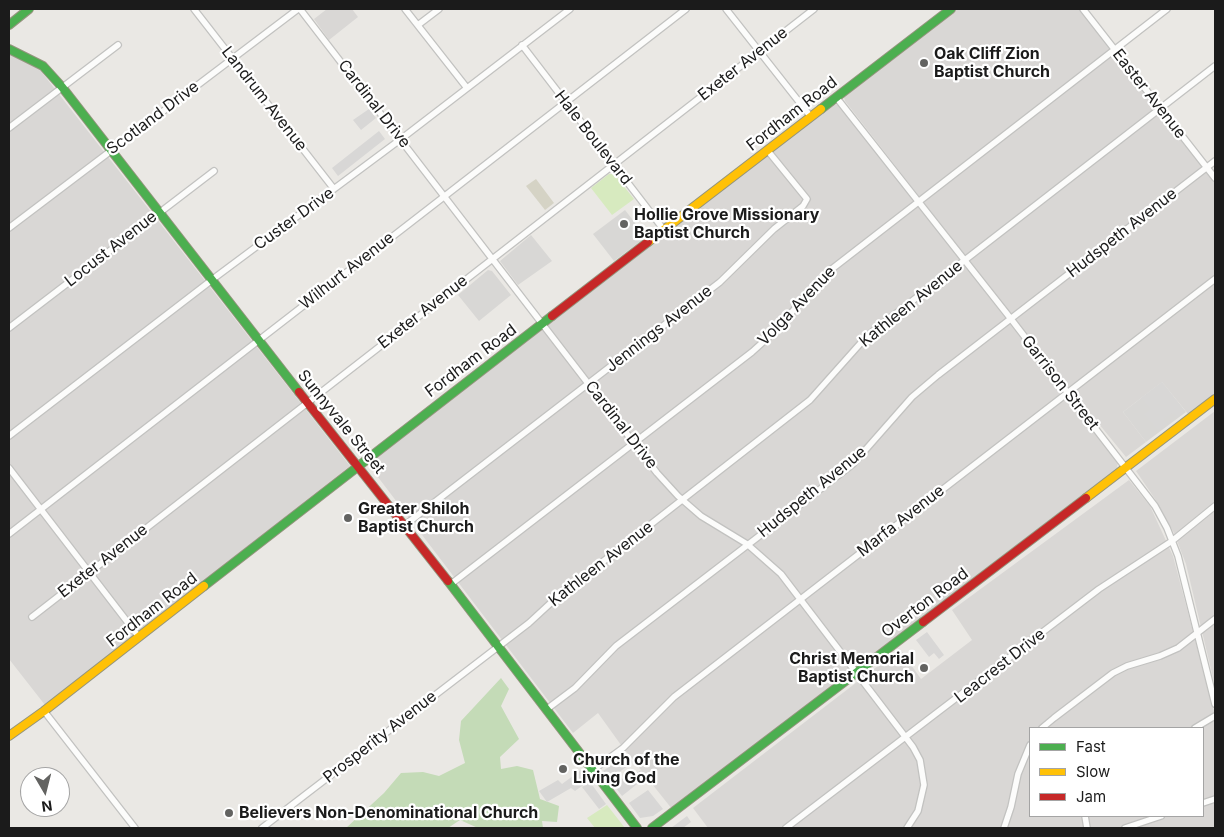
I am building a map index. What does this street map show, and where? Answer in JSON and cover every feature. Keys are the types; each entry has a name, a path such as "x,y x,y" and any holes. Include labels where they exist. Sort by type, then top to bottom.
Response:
{"street":[{"path":"9,25 30,9"},
{"name":"Landrum Avenue","path":"194,9 334,189"},
{"name":"Scotland Drive","path":"9,228 299,9"},
{"name":"Cardinal Drive","path":"299,9 657,472 682,500 712,524 747,544 776,569 914,747 920,760 924,785 918,811 907,828"},
{"path":"405,9 466,88"},
{"path":"418,25 440,9"},
{"name":"Custer Drive","path":"9,436 570,9"},
{"name":"Wilhurt Avenue","path":"9,534 686,9"},
{"path":"726,9 811,117"},
{"name":"Exeter Avenue","path":"32,616 814,9"},
{"name":"Fordham Road","path":"9,736 951,9"},
{"name":"Easter Avenue","path":"1083,9 1215,178"},
{"name":"Volga Avenue","path":"451,584 763,342 820,279 1167,9"},
{"path":"9,128 118,45"},
{"name":"Hale Boulevard","path":"522,45 664,230"},
{"name":"Sunnyvale Street","path":"9,49 43,66 62,87 307,403 451,584 637,828"},
{"name":"Kathleen Avenue","path":"498,646 529,623 554,599 810,400 867,336 1215,66"},
{"name":"Garrison Street","path":"836,97 1068,392 1155,506 1178,556 1215,704"},
{"name":"Jennings Avenue","path":"405,525 720,282 774,229 804,206 807,199 768,151"},
{"name":"Hudspeth Avenue","path":"547,709 575,688 616,646 853,464 912,397 1215,161"},
{"name":"Locust Avenue","path":"9,328 214,171"},
{"name":"Marfa Avenue","path":"593,770 630,742 674,698 800,598 1215,279"},
{"name":"Overton Road","path":"652,828 1215,399"},
{"name":"Custer Drive","path":"9,430 18,428"},
{"path":"9,468 139,637"},
{"name":"Leacrest Drive","path":"786,828 1099,589 1172,541 1215,506"},
{"path":"1043,727 1060,712 1113,673 1127,666 1160,656 1178,648 1215,620"},
{"name":"Prosperity Avenue","path":"262,828 498,646"},
{"path":"44,710 135,828"},
{"path":"1197,727 1215,716"},
{"path":"1004,828 1011,807 1018,774 1029,747"},
{"path":"1125,828 1159,817"}],"shaded area":[{"path":"327,9 352,9 358,17 329,40 314,19"},
{"path":"957,9 1080,9 1215,183 1215,393 1188,414 1162,382 1123,412 1146,442 1126,457 1044,357 845,101 844,97"},
{"path":"9,54 40,70 350,466 45,705 9,659"},
{"path":"834,104 839,105 1118,462 1117,468 672,809 598,713 573,733 368,464"},
{"path":"369,109 376,118 361,130 353,120"},
{"path":"379,131 385,139 338,176 332,168"},
{"path":"536,179 554,203 545,210 526,186"},
{"path":"625,210 646,237 614,261 593,234"},
{"path":"531,235 552,261 518,285 500,261"},
{"path":"488,270 492,271 511,295 479,321 458,295"},
{"path":"1162,382 1186,412 1146,442 1123,412"},
{"path":"1162,382 1185,411 1178,417 1173,413 1164,419 1168,424 1158,431 1144,414 1150,409 1141,398"},
{"path":"1215,411 1215,686 1186,564 1174,533 1155,499 1136,471"},
{"path":"1129,480 1150,506 1173,556 1215,715 1215,828 708,828 693,808 900,649 921,679 972,640 952,610"},
{"path":"927,632 944,655 939,659 934,653 929,657 916,640"},
{"path":"627,754 633,762 618,773 625,782 641,770 646,777 622,796 603,771"},
{"path":"581,770 589,781 575,791 571,788 547,802 539,791 558,780 562,784"},
{"path":"590,782 606,804 599,809 582,787"},
{"path":"648,790 663,809 653,816 640,818 629,803"},
{"path":"687,816 691,822 683,828 671,828"}],"green space":[{"path":"609,174 614,174 634,199 612,215 591,188"},
{"path":"501,678 509,689 501,706 519,739 500,757 501,769 517,766 533,770 540,799 559,806 557,822 542,821 543,828 478,828 460,820 448,828 346,828 384,793 401,773 423,772 439,776 465,763 459,740 461,721"},
{"path":"607,805 625,828 595,828 587,818"}],"traffic: fast":[{"path":"9,25 29,9"},
{"path":"821,109 951,9"},
{"path":"9,49 43,66 62,87 299,392"},
{"path":"204,586 552,316"},
{"path":"448,581 637,828"},
{"path":"652,828 923,622"}],"traffic: slow":[{"path":"648,242 821,109"},
{"path":"1086,498 1215,399"},
{"path":"9,736 44,711 204,586"}],"traffic: jam":[{"path":"552,316 648,242"},
{"path":"299,392 448,581"},
{"path":"923,622 1086,498"}],"place":[{"name":"Oak Cliff Zion Baptist Church","path":"924,63"},
{"name":"Hollie Grove Missionary Baptist Church","path":"624,224"},
{"name":"Greater Shiloh Baptist Church","path":"348,518"},
{"name":"Christ Memorial Baptist Church","path":"924,668"},
{"name":"Church of the Living God","path":"563,769"},
{"name":"Believers Non-Denominational Church","path":"229,813"}]}
